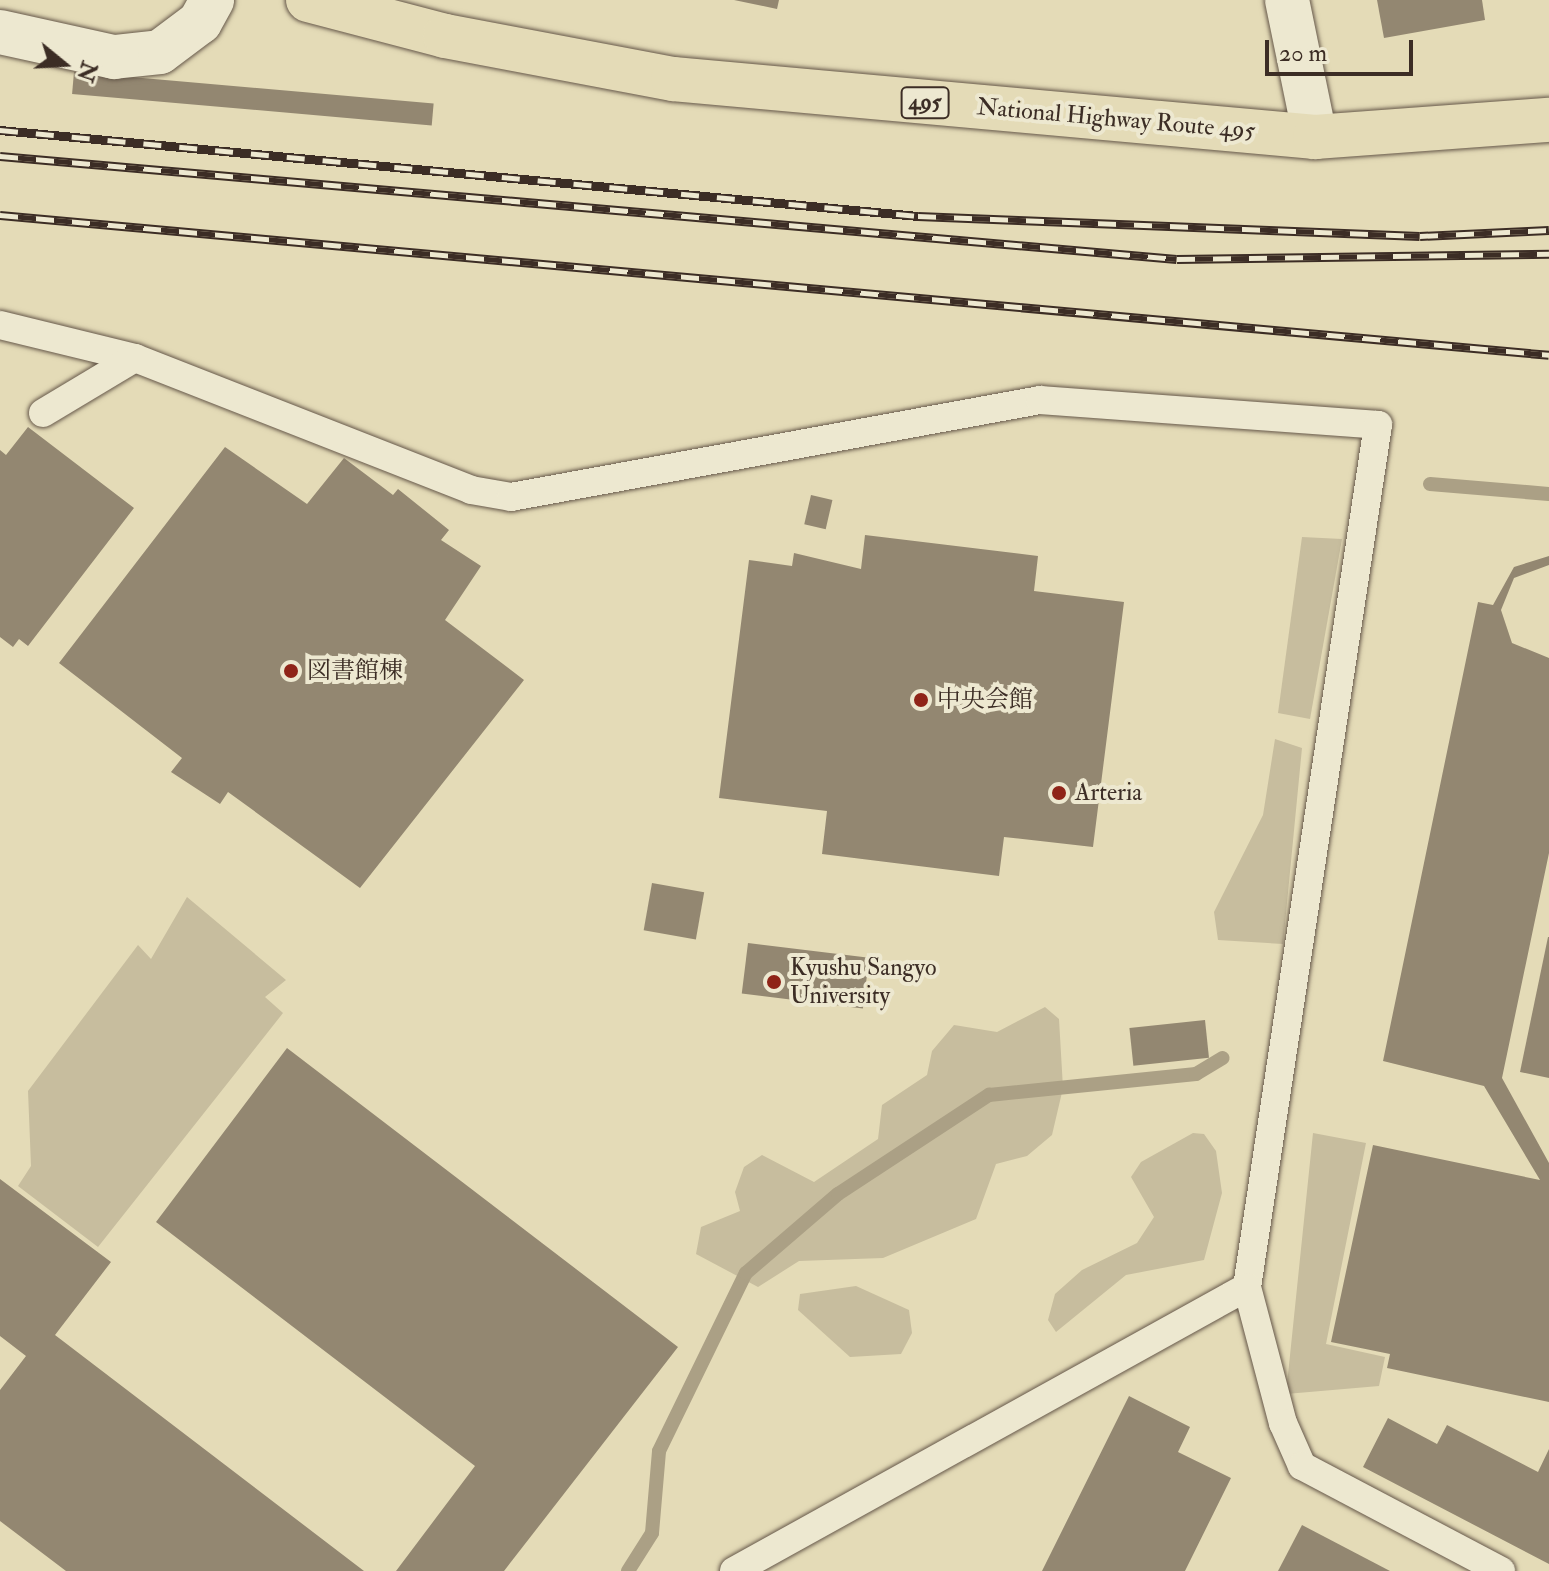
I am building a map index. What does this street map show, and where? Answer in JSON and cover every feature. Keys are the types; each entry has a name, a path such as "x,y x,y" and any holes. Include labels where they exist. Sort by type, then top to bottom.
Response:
{"highway":[{"name":"National Highway Route 495","path":"308,0 445,36 673,79 1315,137 1549,120"}],"street":[{"path":"0,32 114,57 160,52 200,22 212,0"},
{"path":"1287,0 1315,137"}],"lane":[{"path":"0,325 135,358 471,490 511,497 1040,400 1378,425 1247,1287 1283,1423 1302,1466 1501,1571"},
{"path":"43,413 135,358"},
{"path":"734,1571 1247,1287"}],"shaded area":[{"path":"1302,537 1342,539 1310,719 1278,713"},
{"path":"1275,739 1302,748 1283,944 1218,940 1214,912 1263,815"},
{"path":"187,897 286,980 265,997 283,1013 98,1247 18,1186 31,1166 28,1091 138,945 151,959"},
{"path":"1045,1007 1059,1019 1063,1088 1052,1135 1027,1156 996,1164 976,1219 883,1258 799,1261 758,1287 696,1254 701,1227 740,1211 735,1192 744,1167 762,1155 814,1182 878,1139 882,1105 927,1075 932,1051 954,1025 997,1032"},
{"path":"1193,1133 1204,1134 1216,1151 1222,1193 1204,1260 1126,1275 1056,1332 1048,1320 1055,1294 1082,1270 1137,1243 1154,1217 1131,1177 1141,1162"},
{"path":"1313,1133 1366,1143 1326,1344 1385,1357 1379,1386 1286,1394"},
{"path":"856,1286 909,1310 912,1333 901,1354 850,1357 798,1310 800,1294"}],"building":[{"path":"734,0 779,0 777,9"},
{"path":"1377,0 1482,0 1485,20 1384,38"},
{"path":"74,72 434,103 432,125 72,94"},
{"path":"28,427 134,508 28,646 19,639 13,647 0,637 0,450 6,455"},
{"name":"図書館棟","path":"225,447 307,504 344,458 393,495 398,489 449,530 441,540 481,566 445,620 524,680 360,888 228,792 220,804 171,772 182,758 59,663"},
{"path":"811,495 832,500 826,529 804,524"},
{"name":"中央会館","path":"865,535 1038,556 1034,591 1124,602 1093,847 1004,837 999,876 822,854 827,811 719,798 749,560 792,566 794,553 861,569"},
{"path":"1549,556 1549,565 1514,578 1501,610 1512,643 1549,658 1549,853 1502,1078 1549,1163 1549,1402 1387,1368 1390,1354 1331,1342 1373,1145 1540,1180 1484,1086 1383,1061 1478,602 1493,605 1514,567"},
{"path":"652,883 704,892 696,939 644,930"},
{"path":"1549,937 1549,1078 1520,1072"},
{"path":"748,943 869,958 863,1008 742,994"},
{"path":"1205,1020 1209,1058 1133,1066 1129,1028"},
{"path":"287,1048 678,1347 504,1571 396,1571 475,1466 156,1222"},
{"path":"0,1179 111,1262 55,1335 364,1571 66,1571 0,1521 0,1390 26,1356 0,1336"},
{"path":"1129,1396 1190,1427 1178,1452 1231,1478 1185,1571 1042,1571"},
{"path":"1388,1418 1437,1444 1447,1425 1538,1472 1549,1449 1549,1564 1363,1467"},
{"path":"1302,1525 1390,1571 1278,1571"}],"waterway":[{"path":"1430,484 1549,494"},
{"path":"628,1571 652,1533 659,1451 746,1273 838,1194 989,1095 1196,1074 1223,1058"}],"railway":[{"path":"0,130 918,216 1420,236 1549,230"},
{"path":"0,156 1177,259 1549,254"},
{"path":"0,215 1549,355"}],"place":[{"name":"図書館棟","path":"291,671"},
{"name":"中央会館","path":"921,700"},
{"name":"Arteria","path":"1059,793"},
{"name":"Kyushu Sangyo University","path":"774,982"}]}
